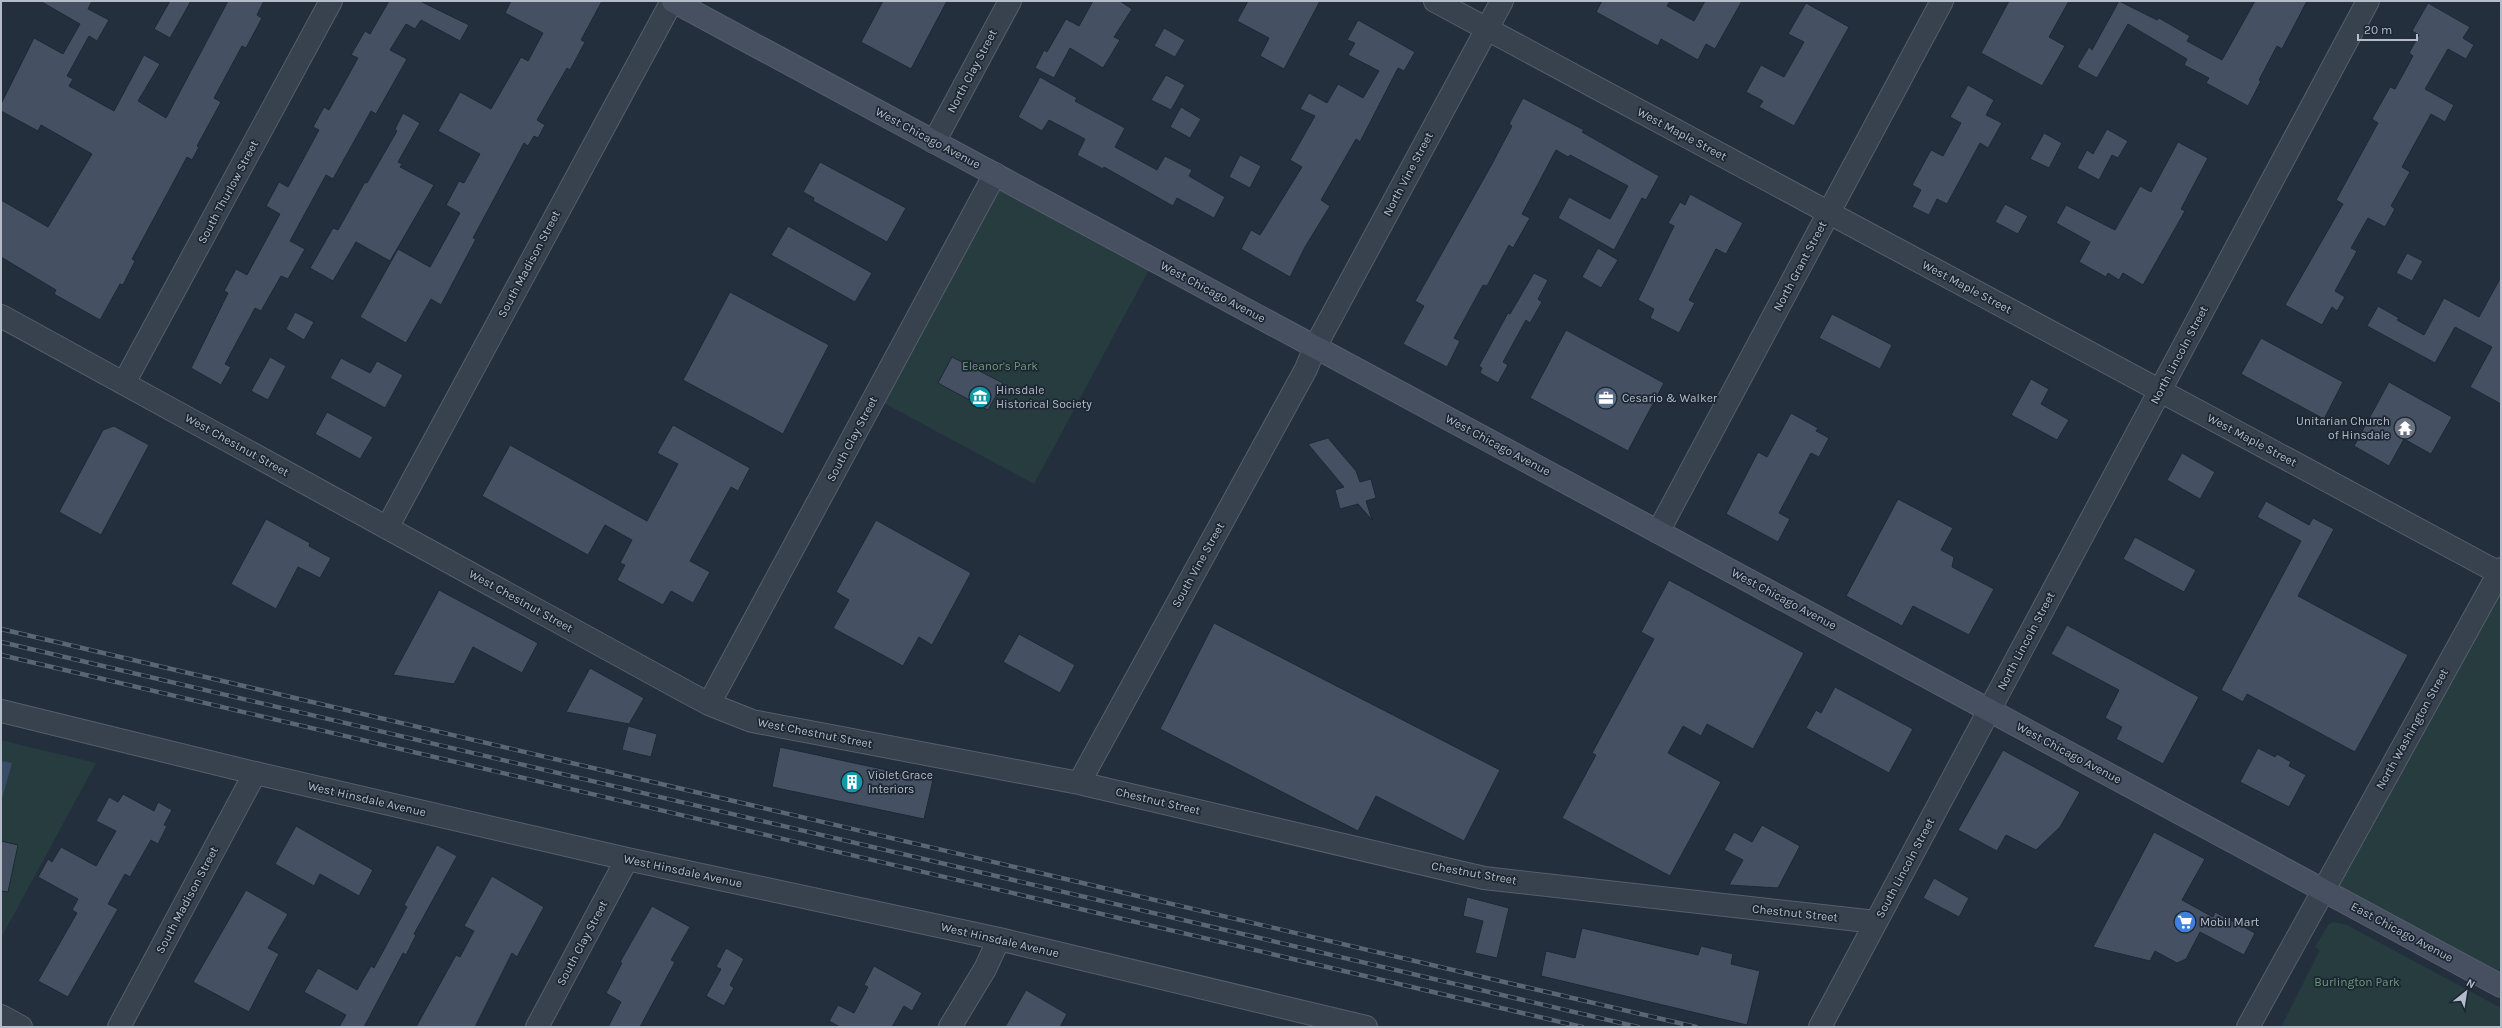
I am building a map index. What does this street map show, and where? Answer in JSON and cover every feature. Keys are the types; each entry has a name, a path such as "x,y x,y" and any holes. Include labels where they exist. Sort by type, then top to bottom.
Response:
{"main road":[{"name":"West Chicago Avenue","path":"673,1 2323,890"},
{"name":"East Chicago Avenue","path":"2323,890 2501,986"}],"street":[{"name":"South Thurlow Street","path":"124,383 331,1"},
{"name":"South Madison Street","path":"387,528 673,1"},
{"name":"North Clay Street","path":"934,142 1010,1"},
{"name":"West Maple Street","path":"1435,1 2500,572"},
{"name":"North Vine Street","path":"1315,347 1502,1"},
{"name":"North Grant Street","path":"1658,532 1942,1"},
{"name":"North Lincoln Street","path":"1989,710 2368,1"},
{"name":"South Clay Street","path":"709,704 995,174"},
{"name":"West Chestnut Street","path":"1,316 709,704 752,721 1079,783"},
{"name":"South Vine Street","path":"1079,783 1306,369 1315,347"},
{"name":"North Washington Street","path":"2248,1027 2500,572"},
{"name":"South Lincoln Street","path":"1820,1027 1989,710"},
{"name":"West Hinsdale Avenue","path":"1,712 255,773 627,859 999,939 1366,1027"},
{"name":"South Madison Street","path":"119,1027 255,773"},
{"name":"Chestnut Street","path":"1079,783 1484,878 1876,922"},
{"name":"South Clay Street","path":"536,1027 627,859"},
{"path":"950,1027 985,969 999,939"},
{"path":"1,1016 21,1027"}],"green space":[{"name":"Eleanor's Park","path":"999,188 1149,270 1034,484 882,402"},
{"path":"2501,589 2501,973 2339,885"},
{"path":"1,740 96,763 1,938"},
{"name":"Burlington Park","path":"2333,922 2347,925 2501,1008 2501,1027 2281,1027 2320,950 2315,947 2328,925"}],"water":[{"path":"1,761 12,763 1,802"}],"building":[{"path":"40,1 92,1 88,9 109,20 97,41 89,36 67,76 73,79 69,86 114,111 144,55 160,64 138,101 166,118 228,1 264,1 257,15 262,18 246,48 242,46 214,98 221,102 197,146 199,147 192,160 187,157 132,259 135,261 123,285 120,284 100,320 54,294 56,290 1,257 1,200 48,227 92,154 41,125 38,131 1,111 1,104 34,38 63,54 80,24"},
{"path":"170,1 191,1 170,38 154,29"},
{"path":"389,1 420,1 469,25 460,41 421,20 415,29 406,24 390,50 407,59 376,114 371,111 333,179 326,175 290,241 305,249 288,279 281,276 261,311 255,308 225,364 231,367 221,385 191,368 228,293 224,291 236,269 247,275 280,214 266,206 279,182 288,187 319,130 313,127 324,107 329,110 358,58 351,55 365,31 370,34"},
{"path":"511,1 602,1 581,40 585,42 570,70 567,68 537,120 545,125 538,138 534,136 528,146 524,143 473,238 476,239 441,305 431,299 406,343 360,317 398,249 430,267 460,213 446,205 459,181 464,183 480,154 438,131 460,92 491,109 521,57 528,61 543,33 505,13"},
{"path":"883,1 947,1 911,69 861,42"},
{"path":"1093,1 1120,1 1132,9 1114,37 1120,40 1103,68 1070,48 1054,78 1035,68 1044,50 1047,52 1066,19 1079,26"},
{"path":"1248,1 1320,1 1284,69 1260,56 1269,38 1237,21"},
{"path":"1602,1 1670,1 1667,6 1694,21 1705,1 1742,1 1715,49 1706,44 1698,60 1661,39 1658,46 1596,12"},
{"path":"2009,1 2069,1 2049,37 2065,46 2042,86 1981,53"},
{"path":"2119,1 2157,20 2159,18 2190,36 2187,41 2222,60 2255,1 2307,1 2282,49 2277,46 2259,80 2261,81 2248,106 2206,83 2209,78 2184,65 2187,59 2128,24 2097,78 2077,67 2089,47 2092,50"},
{"path":"1806,3 1849,27 1794,126 1759,107 1763,101 1746,92 1761,65 1784,77 1804,42 1788,34"},
{"path":"2428,3 2470,27 2463,38 2474,45 2466,59 2448,49 2425,89 2454,105 2445,122 2431,114 2402,167 2410,172 2391,206 2395,209 2385,227 2368,218 2351,248 2357,251 2335,291 2345,297 2337,311 2332,307 2322,325 2285,305 2343,204 2336,200 2378,123 2372,119 2390,87 2395,89 2413,56 2409,53 2419,35 2412,31"},
{"path":"1358,20 1415,52 1404,71 1398,68 1360,142 1356,139 1321,200 1330,206 1305,247 1290,277 1241,249 1251,230 1260,235 1302,167 1290,160 1315,116 1300,109 1309,93 1327,103 1338,84 1363,98 1379,71 1348,55 1355,43 1347,40"},
{"path":"1164,28 1185,40 1175,57 1154,46"},
{"path":"1166,75 1185,85 1171,110 1151,100"},
{"path":"1040,77 1077,98 1075,101 1125,128 1115,147 1157,170 1165,156 1192,170 1189,176 1225,197 1214,218 1177,198 1173,206 1104,167 1103,169 1077,155 1085,139 1049,120 1042,131 1018,117"},
{"path":"1968,85 1994,100 1986,115 2002,123 1988,148 1980,143 1947,204 1937,199 1929,215 1912,207 1921,190 1912,185 1931,150 1943,156 1961,123 1950,117"},
{"path":"1523,98 1584,130 1582,132 1659,176 1646,200 1642,198 1614,250 1558,218 1569,197 1610,219 1628,186 1570,155 1568,157 1556,150 1522,214 1530,218 1513,248 1509,245 1487,286 1483,285 1454,338 1460,341 1447,367 1403,344 1424,306 1415,301 1492,164 1512,126 1509,124"},
{"path":"1181,107 1201,119 1190,138 1170,127"},
{"path":"403,113 420,123 398,162 402,164 400,167 434,185 390,261 356,242 333,281 310,268 333,228 338,230 365,182 367,183 397,131 395,129"},
{"path":"2107,129 2128,141 2118,158 2112,155 2099,180 2077,168 2087,150 2093,154"},
{"path":"2044,133 2062,143 2049,168 2030,159"},
{"path":"2178,142 2208,158 2181,209 2185,211 2143,285 2123,273 2119,280 2108,273 2106,277 2079,262 2090,242 2056,223 2066,205 2115,230 2140,186 2151,192"},
{"path":"1240,155 1261,166 1250,188 1229,177"},
{"path":"820,162 906,208 887,242 813,201 814,198 803,192"},
{"path":"1690,194 1743,223 1726,254 1716,249 1689,300 1695,303 1679,333 1650,318 1654,309 1638,300 1674,226 1668,223 1680,202 1685,205"},
{"path":"2005,204 2028,216 2018,234 1995,222"},
{"path":"788,226 872,273 855,302 771,255"},
{"path":"1598,248 1618,260 1601,288 1582,277"},
{"path":"2407,253 2423,261 2412,281 2396,273"},
{"path":"1534,273 1548,280 1538,299 1542,302 1530,323 1526,320 1503,362 1508,365 1498,383 1480,373 1482,368 1479,366 1508,313 1510,314"},
{"path":"2501,277 2501,404 2470,387 2492,347 2455,327 2435,363 2367,326 2378,306 2399,318 2397,320 2424,335 2444,298 2479,317"},
{"path":"730,292 829,345 783,434 683,380"},
{"path":"295,312 314,322 304,340 286,329"},
{"path":"1832,314 1892,345 1880,369 1819,338"},
{"path":"1566,330 1664,383 1628,451 1530,398"},
{"path":"2261,338 2343,382 2324,419 2241,374"},
{"path":"270,357 286,366 268,400 251,391"},
{"name":"Hinsdale Historical Society","path":"952,357 1003,383 988,410 938,383"},
{"path":"341,358 370,373 377,361 403,375 385,408 330,378"},
{"path":"2031,379 2049,389 2041,404 2069,420 2057,440 2011,415"},
{"name":"Unitarian Church of Hinsdale","path":"2389,382 2452,417 2431,454 2404,439 2389,466 2354,446"},
{"path":"327,412 373,437 360,459 315,434"},
{"path":"1791,413 1818,428 1816,431 1829,438 1819,457 1811,453 1779,513 1790,519 1778,542 1726,514 1758,452 1767,457"},
{"path":"673,425 750,468 738,491 731,487 690,561 710,572 693,603 671,591 663,605 617,580 625,565 620,563 632,540 605,525 588,555 482,496 510,445 647,521 678,464 657,453"},
{"path":"114,426 149,445 101,535 59,512 103,430"},
{"path":"1328,438 1356,471 1360,482 1371,479 1376,498 1366,501 1372,520 1358,504 1340,509 1335,490 1344,487 1308,444"},
{"path":"2182,453 2215,472 2200,499 2167,480"},
{"path":"1898,499 1953,528 1941,550 1954,557 1952,567 1994,589 1969,635 1913,606 1902,626 1846,596"},
{"path":"2266,501 2309,525 2313,518 2334,529 2298,596 2408,655 2355,752 2247,694 2243,702 2221,690 2301,541 2257,517"},
{"path":"266,519 310,543 309,546 331,558 320,578 298,567 276,609 231,584"},
{"path":"876,520 971,573 932,645 919,637 903,666 833,628 849,600 836,592"},
{"path":"2135,537 2196,570 2184,592 2123,559"},
{"path":"1669,580 1804,653 1753,749 1707,724 1701,736 1683,726 1668,753 1721,782 1670,876 1562,818 1596,755 1592,753 1654,639 1641,632"},
{"path":"439,590 538,643 522,673 473,647 454,684 393,675"},
{"path":"1214,623 1500,770 1464,841 1376,796 1358,831 1160,729"},
{"path":"2067,625 2199,697 2163,764 2116,739 2122,727 2105,718 2119,690 2051,654"},
{"path":"1019,634 1075,665 1060,693 1003,662"},
{"path":"590,668 644,698 629,724 566,712"},
{"path":"1835,687 1913,729 1889,773 1806,728 1816,710 1821,713"},
{"path":"628,726 657,734 651,757 622,750"},
{"name":"Violet Grace Interiors","path":"780,747 933,780 924,819 772,787"},
{"path":"2258,748 2275,757 2277,754 2291,762 2289,766 2306,775 2289,807 2240,782"},
{"path":"2003,750 2080,792 2060,827 2036,850 2006,835 1997,851 1958,830"},
{"path":"123,794 154,811 158,802 172,810 164,825 167,826 158,844 151,840 130,877 125,874 108,904 118,909 68,997 38,981 77,913 72,910 78,899 38,877 48,859 52,862 61,847 96,866 116,831 96,821 109,797 118,802"},
{"path":"1762,825 1800,846 1778,888 1729,885 1743,860 1724,850 1734,832 1752,842"},
{"path":"296,826 373,870 359,896 320,874 314,886 275,864"},
{"path":"2154,832 2205,859 2182,900 2213,917 2215,912 2255,933 2244,955 2200,932 2186,959 2177,963 2155,951 2150,961 2093,947"},
{"path":"1,841 18,845 8,892 1,891"},
{"path":"437,845 457,856 414,934 416,935 406,955 403,953 364,1027 339,1027 346,1015 304,992 318,968 357,990 371,966 374,968 407,907 404,905"},
{"path":"492,876 544,907 517,957 512,953 475,1027 416,1027 456,955 460,957 474,931 464,926"},
{"path":"1934,878 1969,898 1959,917 1923,898"},
{"path":"246,890 288,914 268,948 279,954 249,1012 193,982"},
{"path":"1467,897 1509,908 1497,958 1475,953 1483,921 1463,916"},
{"path":"652,906 690,927 671,960 675,962 640,1027 608,1027 621,1002 606,993 622,963 620,962"},
{"path":"1582,928 1698,955 1701,946 1733,954 1731,964 1760,971 1747,1025 1541,976 1546,951 1575,958"},
{"path":"726,948 744,959 730,985 734,988 724,1006 706,996 721,969 716,967"},
{"path":"874,966 922,993 912,1011 904,1006 892,1027 840,1027 829,1021 838,1005 854,1013 868,987 864,985"},
{"path":"1026,990 1067,1014 1060,1027 1005,1027"}],"railway":[{"path":"1,629 1696,1027"},
{"path":"1,642 1638,1027"},
{"path":"1,655 1582,1027"}],"place":[{"name":"Hinsdale Historical Society","path":"980,397"},
{"name":"Cesario & Walker","path":"1606,398"},
{"name":"Unitarian Church of Hinsdale","path":"2405,428"},
{"name":"Violet Grace Interiors","path":"852,782"},
{"name":"Mobil Mart","path":"2185,922"}]}
